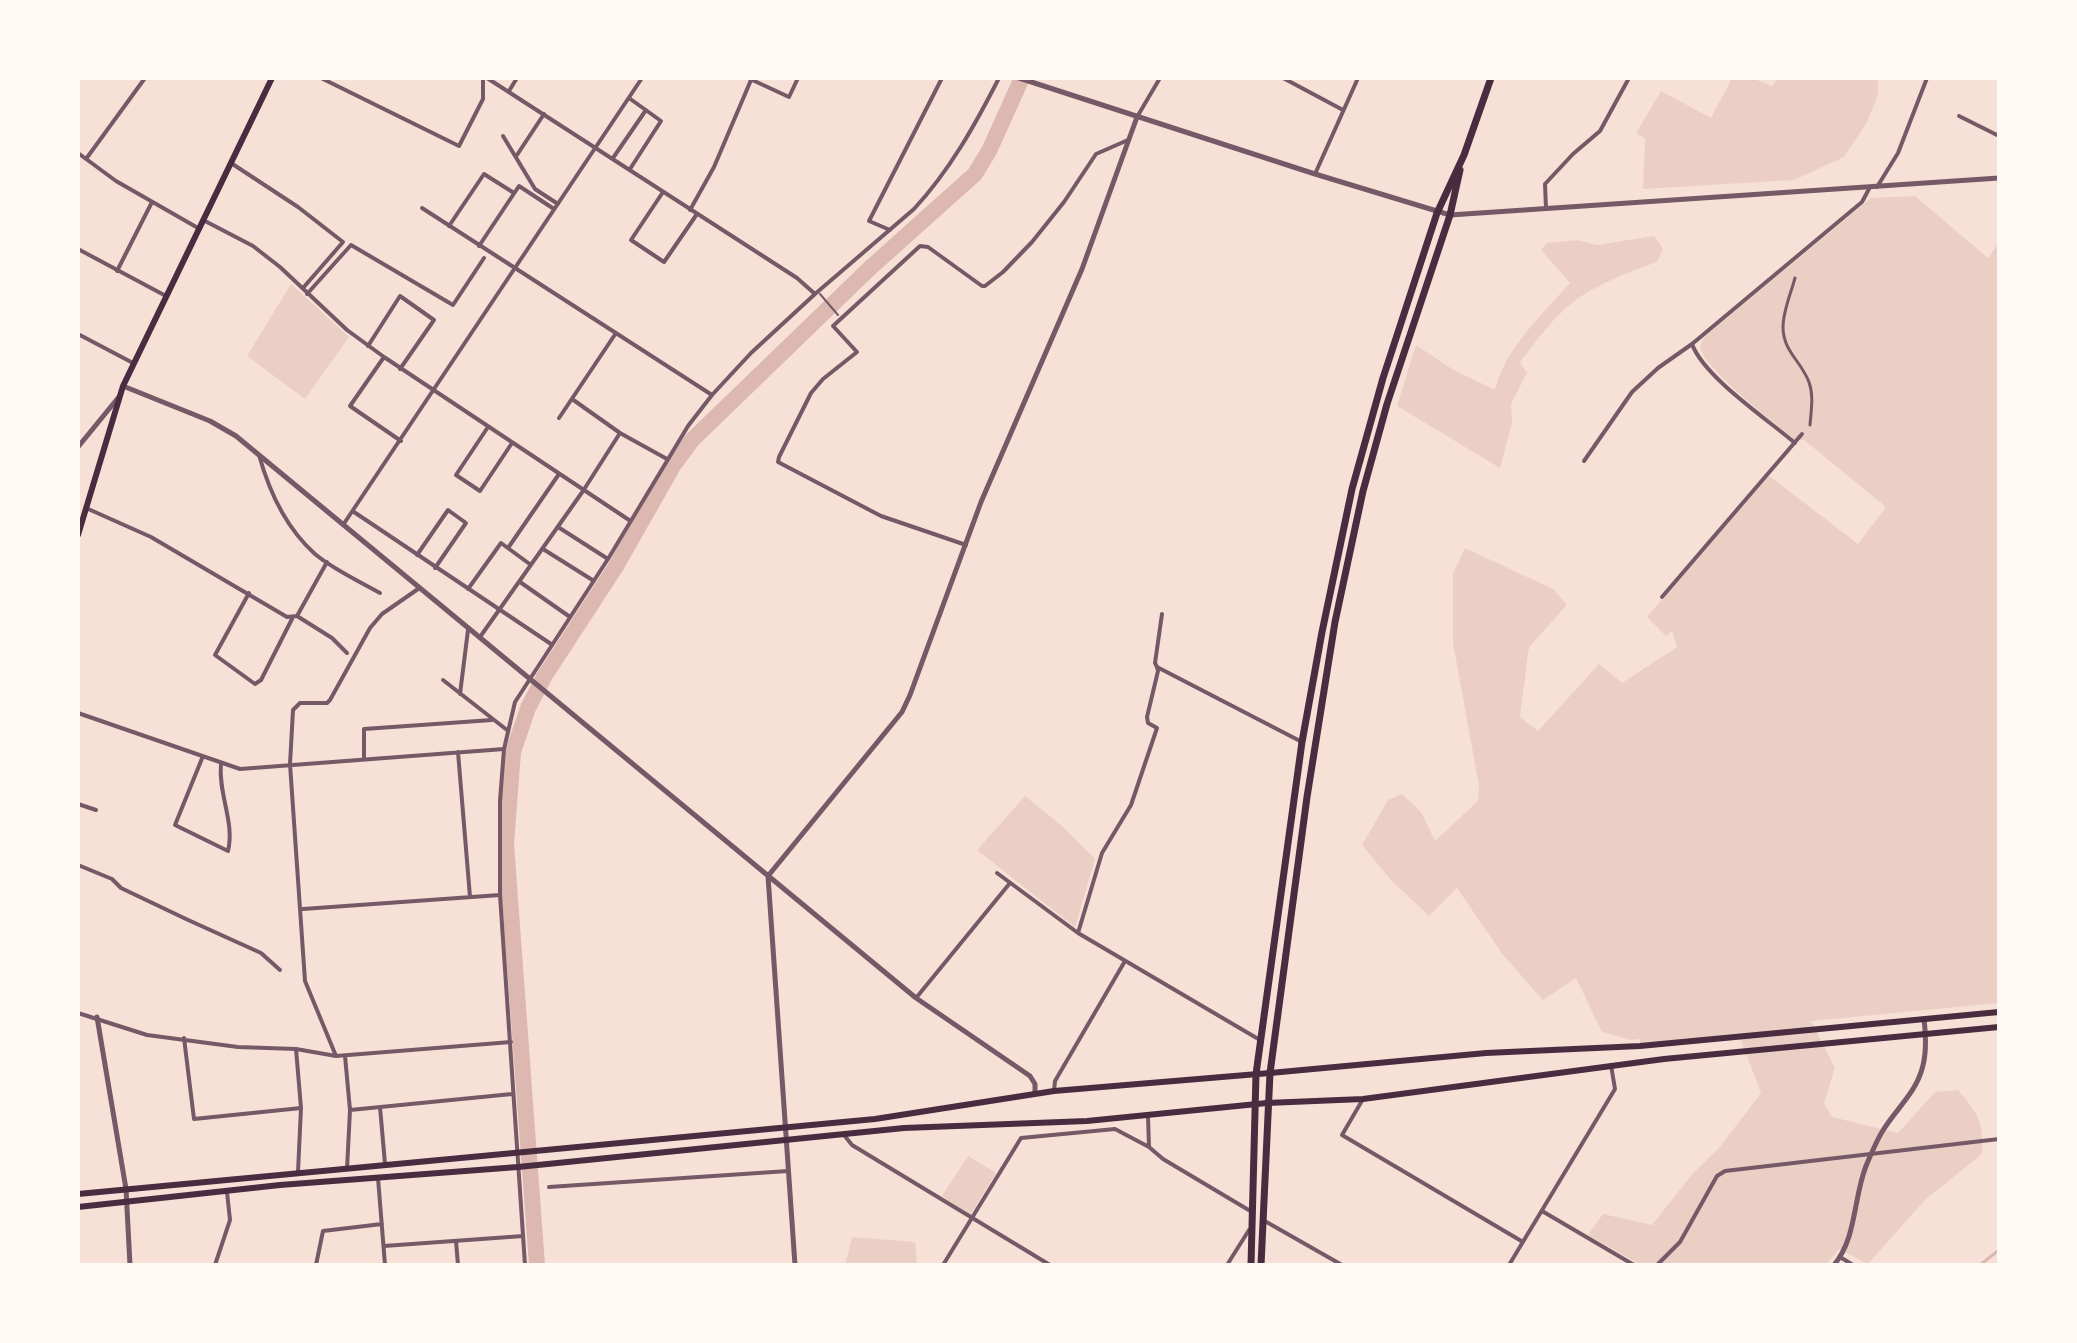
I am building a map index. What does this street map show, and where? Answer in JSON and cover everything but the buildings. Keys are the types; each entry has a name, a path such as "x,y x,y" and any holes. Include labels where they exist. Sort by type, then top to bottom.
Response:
{"highway":[{"path":"1251,1265 1256,1074 1302,742 1322,632 1352,489 1383,378 1437,213 1464,155 1491,78"},
{"path":"1261,1265 1270,1073 1305,810 1335,622 1363,491 1387,404 1450,215 1464,155"}],"main road":[{"path":"78,535 123,386 272,78"},
{"path":"78,1194 786,1128 906,1115 1054,1091 1486,1053 1640,1046 1999,1012"},
{"path":"78,1207 904,1128 1029,1125 1267,1103 1363,1099 1611,1065 1999,1027"}],"street":[{"path":"86,159 145,78"},
{"path":"321,78 459,146 483,99 485,78 818,294"},
{"path":"509,91 517,78"},
{"path":"342,526 642,78"},
{"path":"690,210 714,167 750,79 789,97 798,78"},
{"path":"890,230 869,221 942,78"},
{"path":"525,1265 520,1152 512,1094 500,895 500,801 504,749 518,696 608,559 688,426 712,395 751,353 936,185 973,129 999,78"},
{"path":"1019,78 1450,215 1999,178"},
{"path":"795,1265 768,876 902,712 987,489 1073,292 1137,117 1160,78"},
{"path":"1283,78 1343,110"},
{"path":"1315,174 1358,78"},
{"path":"1546,209 1545,184 1600,131 1629,78"},
{"path":"1584,461 1632,392 1862,202 1898,153 1927,78"},
{"path":"629,98 661,121 629,170"},
{"path":"613,159 646,110"},
{"path":"517,156 544,114"},
{"path":"1959,116 1999,136"},
{"path":"503,136 535,189 556,207"},
{"path":"966,545 864,508 778,462 779,457 811,393 823,379 857,352 833,326 920,246 928,247 985,286 1032,242 1096,154 1128,140"},
{"path":"78,153 199,229"},
{"path":"231,163 298,207 343,242 303,289"},
{"path":"449,226 484,174 514,193"},
{"path":"479,246 519,186 556,207"},
{"path":"663,192 631,240 664,262 697,214"},
{"path":"117,271 152,202"},
{"path":"422,208 712,395"},
{"path":"203,220 253,246 368,346 400,369 629,520"},
{"path":"307,294 351,245 453,305 484,258"},
{"path":"78,249 166,296"},
{"path":"1795,278 1783,326 1789,352 1810,387 1810,425"},
{"path":"368,346 400,296 412,304 434,320 400,369"},
{"path":"559,418 616,333"},
{"path":"78,334 133,363"},
{"path":"1692,344 1694,351 1718,379 1795,443"},
{"path":"384,357 350,406 401,441"},
{"path":"123,386 216,424 259,455 916,998 1030,1076 1035,1084 1035,1094"},
{"path":"78,447 118,398"},
{"path":"572,399 620,433 667,459"},
{"path":"488,427 456,475 480,491 512,443"},
{"path":"479,639 620,433"},
{"path":"1662,597 1802,434"},
{"path":"259,455 274,496 291,527 308,547 327,562 380,593"},
{"path":"508,549 559,474"},
{"path":"86,508 151,537 287,617 295,616 332,638 347,653"},
{"path":"417,555 448,510 466,523 435,568"},
{"path":"354,511 551,644"},
{"path":"558,527 608,559"},
{"path":"468,590 501,543 531,565"},
{"path":"543,549 594,581"},
{"path":"249,593 215,655 255,684 261,680 327,562"},
{"path":"520,582 570,617"},
{"path":"336,1056 305,981 290,764 295,706 300,703 327,703 370,628 382,614 418,589"},
{"path":"1078,933 1102,853 1131,805 1157,728 1148,723 1147,717 1158,671 1155,663 1162,614"},
{"path":"460,694 468,630"},
{"path":"1157,667 1302,742"},
{"path":"443,680 507,730"},
{"path":"78,713 240,769 504,749"},
{"path":"364,758 364,729 492,720"},
{"path":"458,752 470,897"},
{"path":"203,756 175,825 228,851 232,833 223,796 221,764"},
{"path":"78,804 96,810"},
{"path":"78,865 261,953 280,970"},
{"path":"997,873 1078,933 1260,1040"},
{"path":"916,998 1010,883"},
{"path":"302,910 500,895"},
{"path":"1054,1091 1055,1081 1125,961"},
{"path":"78,1013 147,1035 238,1047 296,1049 336,1056 511,1042"},
{"path":"97,1017 126,1189 130,1265"},
{"path":"1834,1265 1848,1244 1857,1195 1872,1153 1882,1132 1916,1085 1922,1069 1926,1035 1924,1019"},
{"path":"184,1038 194,1119 301,1108"},
{"path":"296,1049 301,1108 297,1175"},
{"path":"345,1056 350,1110 347,1169"},
{"path":"1509,1265 1615,1089 1611,1065"},
{"path":"350,1110 512,1094"},
{"path":"1363,1099 1342,1135 1523,1242"},
{"path":"380,1107 385,1166"},
{"path":"1148,1115 1149,1147"},
{"path":"943,1265 1021,1138 1115,1129 1252,1212"},
{"path":"844,1135 852,1145 1050,1265"},
{"path":"1657,1265 1680,1242 1717,1176 1725,1171 1999,1139"},
{"path":"549,1187 788,1171"},
{"path":"378,1178 385,1265"},
{"path":"215,1265 230,1220 227,1192"},
{"path":"1542,1211 1634,1265"},
{"path":"1263,1220 1342,1265"},
{"path":"316,1265 323,1231 382,1224"},
{"path":"1227,1265 1252,1226"},
{"path":"384,1246 523,1236"},
{"path":"456,1241 458,1265"},
{"path":"1840,1257 1853,1265"}],"lane":[{"path":"818,294 838,315"}],"shaded area":[{"path":"1732,78 1752,78 1772,86 1778,78 1878,78 1878,95 1866,124 1844,157 1794,180 1643,189 1645,139 1636,133 1661,91 1711,118"},
{"path":"1915,196 1988,258 1999,242 1999,1003 1811,1021 1835,1068 1824,1103 1832,1117 1898,1133 1935,1092 1958,1090 1978,1119 1982,1154 1926,1199 1868,1264 1839,1249 1826,1265 1641,1265 1588,1235 1603,1214 1652,1225 1693,1173 1719,1148 1761,1093 1740,1038 1640,1046 1640,1039 1631,1040 1602,1032 1576,978 1543,1000 1503,955 1457,888 1429,916 1390,879 1362,845 1388,800 1402,794 1421,812 1435,841 1478,801 1479,786 1453,643 1453,574 1465,548 1553,589 1567,605 1529,647 1520,717 1538,731 1599,664 1622,683 1677,647 1672,631 1666,636 1647,617 1768,475 1858,544 1886,507 1804,440 1794,439 1741,395 1713,368 1700,346 1704,337 1871,198"},
{"path":"1654,236 1663,249 1657,262 1609,281 1576,300 1554,320 1520,362 1527,373 1511,404 1512,423 1500,468 1397,406 1416,345 1452,369 1495,390 1516,346 1570,283 1541,250 1547,243 1577,240 1597,245"},
{"path":"291,284 349,337 305,399 247,356"},
{"path":"1025,796 1061,825 1095,859 1075,927 977,850"},
{"path":"968,1156 996,1173 970,1215 942,1196"},
{"path":"852,1237 915,1242 917,1265 845,1265"}],"waterway":[{"path":"537,1265 506,844 513,752 528,708 544,677 615,568 673,466 692,440 870,268 975,174 989,151 1022,78"},
{"path":"1980,1265 1999,1250"}]}
